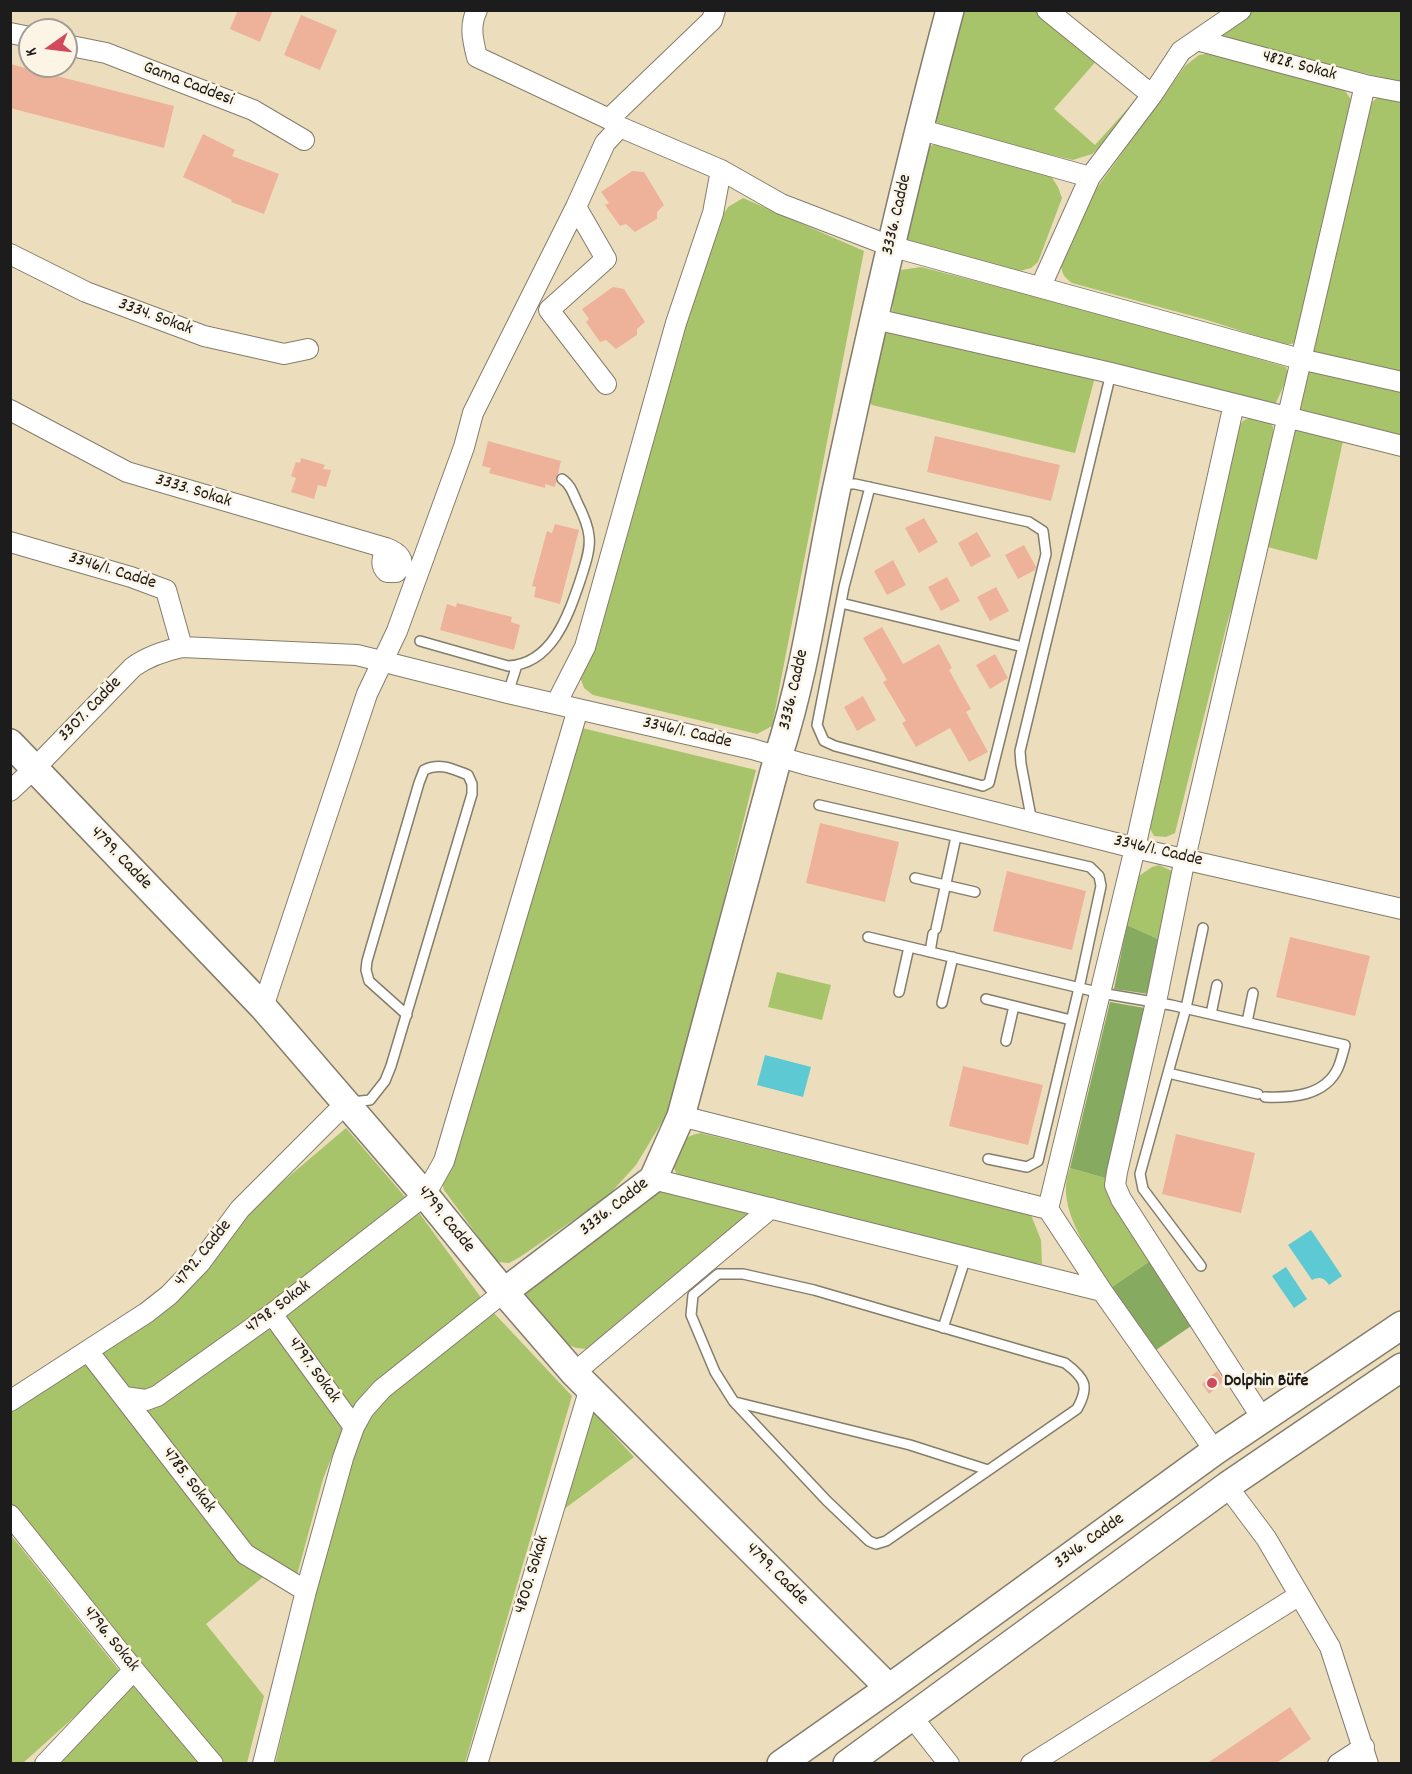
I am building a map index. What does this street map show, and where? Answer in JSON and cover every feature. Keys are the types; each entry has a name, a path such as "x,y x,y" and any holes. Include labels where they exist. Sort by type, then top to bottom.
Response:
{"street":[{"path":"477,10 474,16 472,36 477,57 615,123 721,170 781,204 890,246 1300,359 1401,382"},
{"path":"263,1007 367,694 397,631 464,447 473,413 576,207 615,123 712,20 715,10"},
{"name":"3336. Cadde","path":"504,1292 653,1179 681,1116 791,716 838,484 890,246 950,10"},
{"path":"1047,10 1152,95"},
{"path":"1041,286 1090,177 1152,95 1181,51 1240,10"},
{"name":"4828. Sokak","path":"1197,40 1365,85 1401,92"},
{"name":"Gama Caddesi","path":"78,47 106,53 253,110 304,140"},
{"path":"1262,1418 1121,1198 1115,1185 1185,858 1365,85"},
{"path":"918,129 1090,177"},
{"path":"556,704 585,646 676,323 713,213 721,170"},
{"path":"576,207 606,259 549,310 606,384"},
{"name":"3334. Sokak","path":"10,254 86,292 204,336 284,354 308,349"},
{"path":"875,319 1111,373 1401,446"},
{"path":"1048,1209 1135,848 1234,404"},
{"name":"3333. Sokak","path":"10,410 128,472 386,548"},
{"name":"3346/1. Cadde","path":"10,542 131,577 166,590 182,646 357,655 382,660 508,693 752,748 778,757 1135,848 1401,909"},
{"name":"3307. Cadde","path":"10,791 133,667 145,658 182,646"},
{"path":"425,1195 444,1161 578,709"},
{"name":"4799. Cadde","path":"10,743 263,1007 425,1195 504,1292 582,1380 889,1688"},
{"name":"4792. Cadde","path":"10,1401 146,1313 169,1295 200,1263 240,1209 346,1103"},
{"path":"681,1116 1048,1209 1102,1291 1215,1451"},
{"path":"653,1179 1102,1291"},
{"name":"4798. Sokak","path":"124,1397 146,1400 157,1396 272,1314 425,1195"},
{"path":"582,1380 771,1208"},
{"path":"263,1764 306,1591 343,1458 354,1427 364,1409 382,1389 504,1292"},
{"name":"4797. Sokak","path":"272,1314 354,1427"},
{"name":"3346. Cadde","path":"781,1764 1215,1451 1401,1325"},
{"name":"4785. Sokak","path":"88,1351 245,1554 306,1591"},
{"name":"3346. Cadde","path":"848,1764 1227,1486 1401,1367"},
{"name":"4800. Sokak","path":"477,1764 582,1380"},
{"path":"1227,1486 1266,1538 1330,1647 1366,1755 1338,1764"},
{"name":"4796. Sokak","path":"10,1515 134,1670 213,1764"},
{"path":"1031,1764 1298,1596"},
{"path":"45,1764 134,1670"},
{"path":"912,1717 949,1764"}],"lane":[{"path":"1032,822 1020,751 1111,373"},
{"path":"420,641 508,666 533,659 543,650 567,619 585,566 589,537 578,503 568,483 562,479"},
{"path":"838,484 855,484 870,487 1029,522 1042,531 1046,554 989,783 983,786 835,746 824,741 817,725 841,603 870,487"},
{"path":"841,603 1023,647"},
{"path":"508,693 517,665"},
{"path":"346,1103 370,1100 385,1081 392,1066 407,1015 472,794 472,784 468,775 445,766 432,766 424,770 367,961 366,970 369,981 407,1015"},
{"path":"819,805 1090,867 1095,871 1101,886 1038,1161 1027,1167 988,1159"},
{"path":"930,952 956,837"},
{"path":"915,878 975,892"},
{"path":"1202,1266 1146,1194 1140,1179 1141,1168 1186,1008 1203,928"},
{"path":"868,937 1101,993 1186,1008 1345,1045 1337,1070 1318,1088 1290,1098 1262,1095 1168,1073"},
{"path":"899,992 909,947"},
{"path":"942,1003 953,957"},
{"path":"1211,1014 1217,985"},
{"path":"1247,1022 1253,993"},
{"path":"986,999 1071,1020"},
{"path":"1006,1041 1014,1006"},
{"path":"943,1328 966,1257"},
{"path":"718,1274 743,1274 814,1290 943,1328 1065,1363 1079,1374 1085,1386 1084,1396 1077,1409 886,1541 876,1544 869,1541 827,1501 734,1401 715,1372 691,1315 693,1295 718,1274"},
{"path":"734,1401 910,1445 988,1470"}],"green space":[{"path":"957,11 1037,11 1099,58 1054,109 1095,145 1140,95 1111,137 1092,154 1073,160 943,129 936,121 935,112"},
{"path":"1255,11 1401,11 1401,82 1219,38 1233,20"},
{"path":"1213,53 1339,82 1352,101 1296,343 1285,345 1207,320 1072,283 1062,271 1061,266 1094,192 1185,66 1199,55"},
{"path":"1388,95 1401,99 1401,372 1318,356 1308,352 1366,107 1377,98"},
{"path":"949,143 1051,176 1062,198 1038,262 1031,268 1020,271 957,257 922,247 903,235 922,149"},
{"path":"743,198 864,251 772,726 757,734 593,695 584,688 580,677 671,367 716,226 728,207"},
{"path":"921,267 1130,321 1286,367 1288,376 1274,407 892,313 894,289 901,270"},
{"path":"883,330 1095,377 1075,453 872,405 868,401"},
{"path":"1305,368 1401,389 1401,438 1296,411"},
{"path":"1251,418 1270,422 1273,427 1273,436 1245,570 1228,620 1175,833 1166,837 1154,836 1148,825 1240,425 1244,420"},
{"path":"1291,430 1343,441 1317,560 1264,546"},
{"path":"582,728 756,770 686,1054 668,1112 636,1165 607,1197 520,1257 509,1263 497,1262 444,1190 442,1181"},
{"path":"1159,865 1172,871 1160,940 1127,925 1136,878"},
{"path":"1127,925 1160,940 1149,994 1114,989"},
{"path":"777,972 831,985 822,1020 768,1007"},
{"path":"1110,1002 1145,1008 1105,1178 1070,1168"},
{"path":"346,1128 406,1198 159,1391 126,1391 96,1349 226,1240 267,1195"},
{"path":"701,1133 1031,1215 1041,1240 1042,1264 1028,1263 688,1179 676,1173 672,1163 685,1139"},
{"path":"1070,1168 1105,1178 1108,1193 1150,1261 1112,1287 1082,1239 1070,1212 1066,1186"},
{"path":"659,1187 753,1211 600,1346 583,1349 570,1346 525,1301 525,1293"},
{"path":"417,1210 482,1299 350,1416 279,1316"},
{"path":"1150,1261 1194,1324 1156,1350 1112,1287"},
{"path":"493,1312 572,1396 465,1763 275,1764 343,1476 364,1428 383,1401 466,1326"},
{"path":"269,1326 346,1421 323,1479 296,1579 252,1552 135,1405"},
{"path":"87,1356 200,1510 263,1577 206,1624 264,1696 247,1763 223,1763 11,1508 10,1408"},
{"path":"591,1410 634,1457 559,1513"},
{"path":"10,1534 122,1674 23,1763 11,1763"},
{"path":"134,1680 203,1763 58,1764"}],"water":[{"path":"765,1055 811,1067 803,1097 757,1085"},
{"path":"1311,1230 1342,1276 1329,1285 1322,1278 1312,1280 1288,1245"},
{"path":"1286,1267 1307,1299 1294,1308 1272,1276"}],"building":[{"path":"238,10 273,10 260,42 230,29"},
{"path":"301,15 337,30 320,70 284,55"},
{"path":"10,64 18,66 18,78 65,78 174,106 164,148 10,108"},
{"path":"203,134 235,150 232,156 279,174 264,214 231,202 232,200 183,177"},
{"path":"632,171 644,172 664,205 657,212 657,219 635,232 626,224 620,226 605,205 609,203 601,192"},
{"path":"613,287 624,289 645,322 637,329 637,335 616,349 606,340 600,342 586,322 589,319 582,309"},
{"path":"935,436 1060,465 1051,501 927,472"},
{"path":"488,441 561,461 555,487 545,484 545,488 489,473 491,468 482,466"},
{"path":"301,458 325,465 323,469 331,470 326,487 318,485 314,499 291,492 296,478 291,476 296,462 300,463"},
{"path":"924,518 938,542 919,553 905,528"},
{"path":"555,524 579,530 560,604 534,597 536,587 532,586 547,531 552,533"},
{"path":"977,532 991,556 971,567 958,543"},
{"path":"1024,545 1036,567 1035,570 1018,579 1005,555"},
{"path":"893,560 906,585 887,595 874,571"},
{"path":"947,577 960,601 941,611 928,587"},
{"path":"996,587 1009,611 990,621 977,597"},
{"path":"457,603 512,617 511,622 520,625 514,650 440,630 447,604 456,607"},
{"path":"882,627 903,664 939,644 952,668 949,670 971,709 966,712 988,752 969,762 950,728 916,747 902,723 906,721 883,682 887,680 863,638"},
{"path":"995,654 1008,678 990,689 976,665"},
{"path":"863,696 876,720 857,731 844,707"},
{"path":"820,823 899,842 885,902 806,883"},
{"path":"1007,871 1086,891 1072,950 993,931"},
{"path":"1290,937 1370,956 1355,1016 1276,997"},
{"path":"963,1066 1043,1085 1028,1145 949,1126"},
{"path":"1176,1134 1255,1153 1241,1213 1162,1194"},
{"name":"Dolphin Büfe","path":"1217,1371 1224,1381 1209,1394 1202,1384"},
{"path":"1290,1707 1311,1739 1275,1764 1206,1764"}],"place":[{"name":"Dolphin Büfe","path":"1212,1383"}]}
